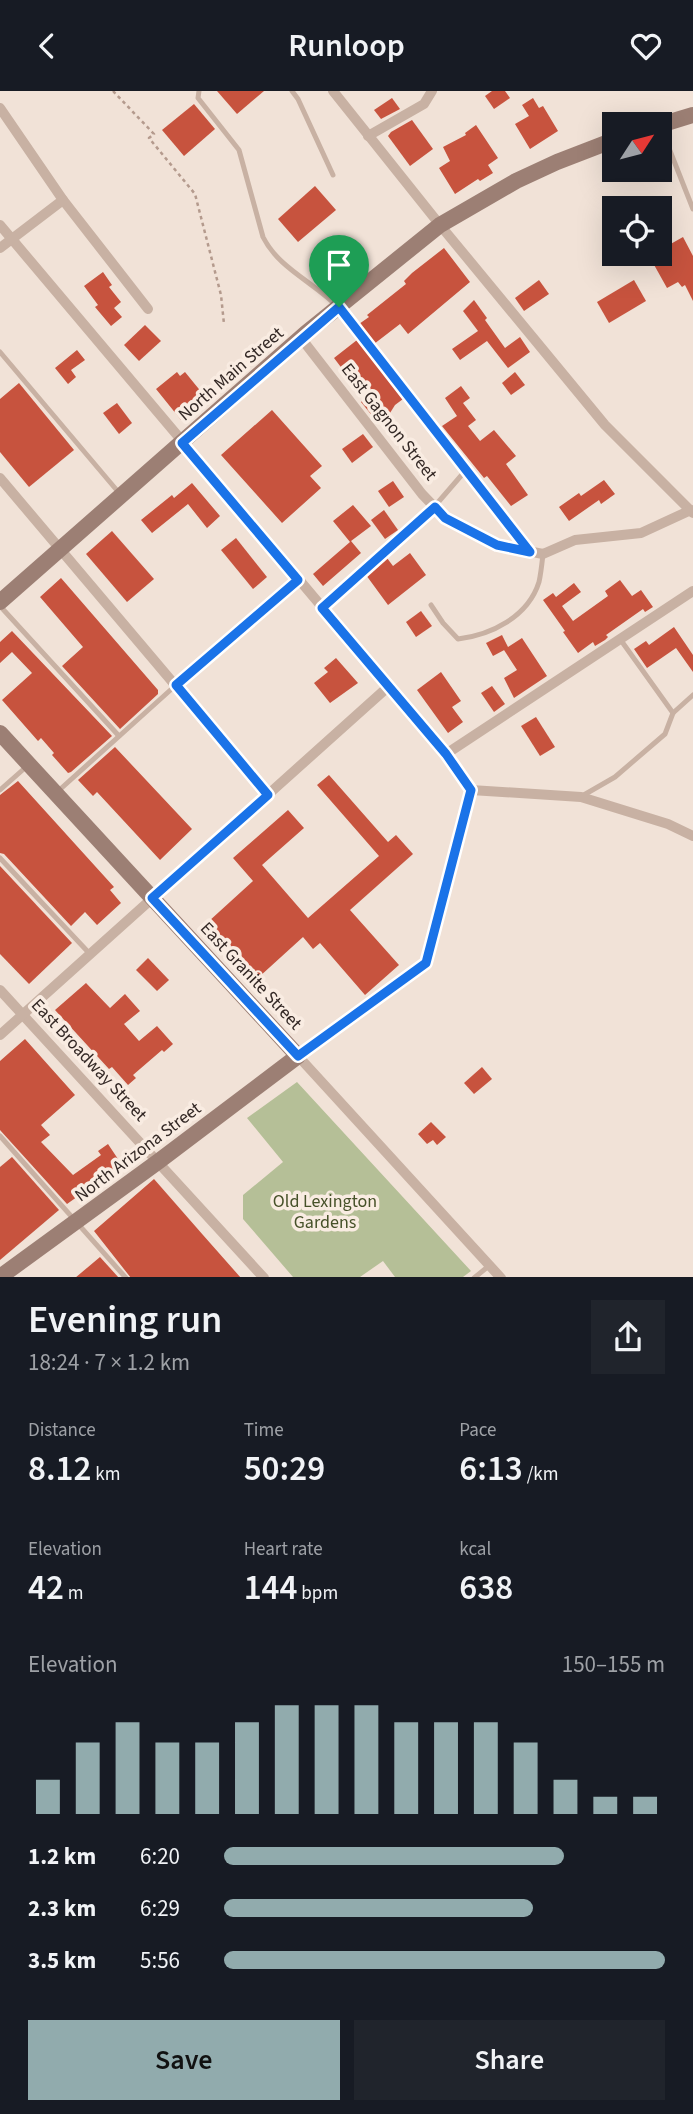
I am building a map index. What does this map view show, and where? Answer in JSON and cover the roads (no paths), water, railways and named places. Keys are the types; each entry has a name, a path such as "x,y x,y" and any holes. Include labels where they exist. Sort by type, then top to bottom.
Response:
{"main road":[{"path":"672,121 693,114"},
{"name":"North Main Street","path":"0,604 301,338 440,225 516,181 602,145"},
{"name":"East Granite Street","path":"0,733 298,1056"},
{"name":"North Arizona Street","path":"0,1277 298,1056"}],"street":[{"path":"332,91 605,425 692,511 641,533 575,540 543,554"},
{"path":"368,136 424,104 432,91"},
{"path":"0,108 63,200 148,309"},
{"path":"0,247 63,200"},
{"path":"0,225 446,754 471,790 426,963 298,1056"},
{"name":"East Gagnon Street","path":"301,338 422,494 445,518 497,545 543,554"},
{"path":"0,478 268,795"},
{"path":"446,754 693,591"},
{"path":"0,1035 389,686"},
{"path":"471,790 581,797 668,824 693,836"},
{"name":"East Broadway Street","path":"0,990 264,1277"},
{"name":"East Granite Street","path":"298,1056 501,1277"}],"lane":[{"path":"200,91 198,98 239,150 263,237 269,247 288,267 317,287 339,307 530,552"},
{"path":"292,91 333,175"},
{"path":"672,156 693,209"},
{"path":"0,352 122,496"},
{"path":"322,608 435,507 466,470"},
{"path":"431,605 458,639 498,628 521,612 538,584 543,554"},
{"path":"55,793 298,580"},
{"path":"0,604 119,736"},
{"path":"620,639 673,713"},
{"path":"581,797 615,777 665,734 673,713 693,695"},
{"path":"0,790 29,764"},
{"path":"0,859 90,954"},
{"path":"0,1136 126,1277"},
{"path":"474,1277 490,1265"}],"park label":[{"name":"Old Lexington Gardens","path":"325,1212"}]}
